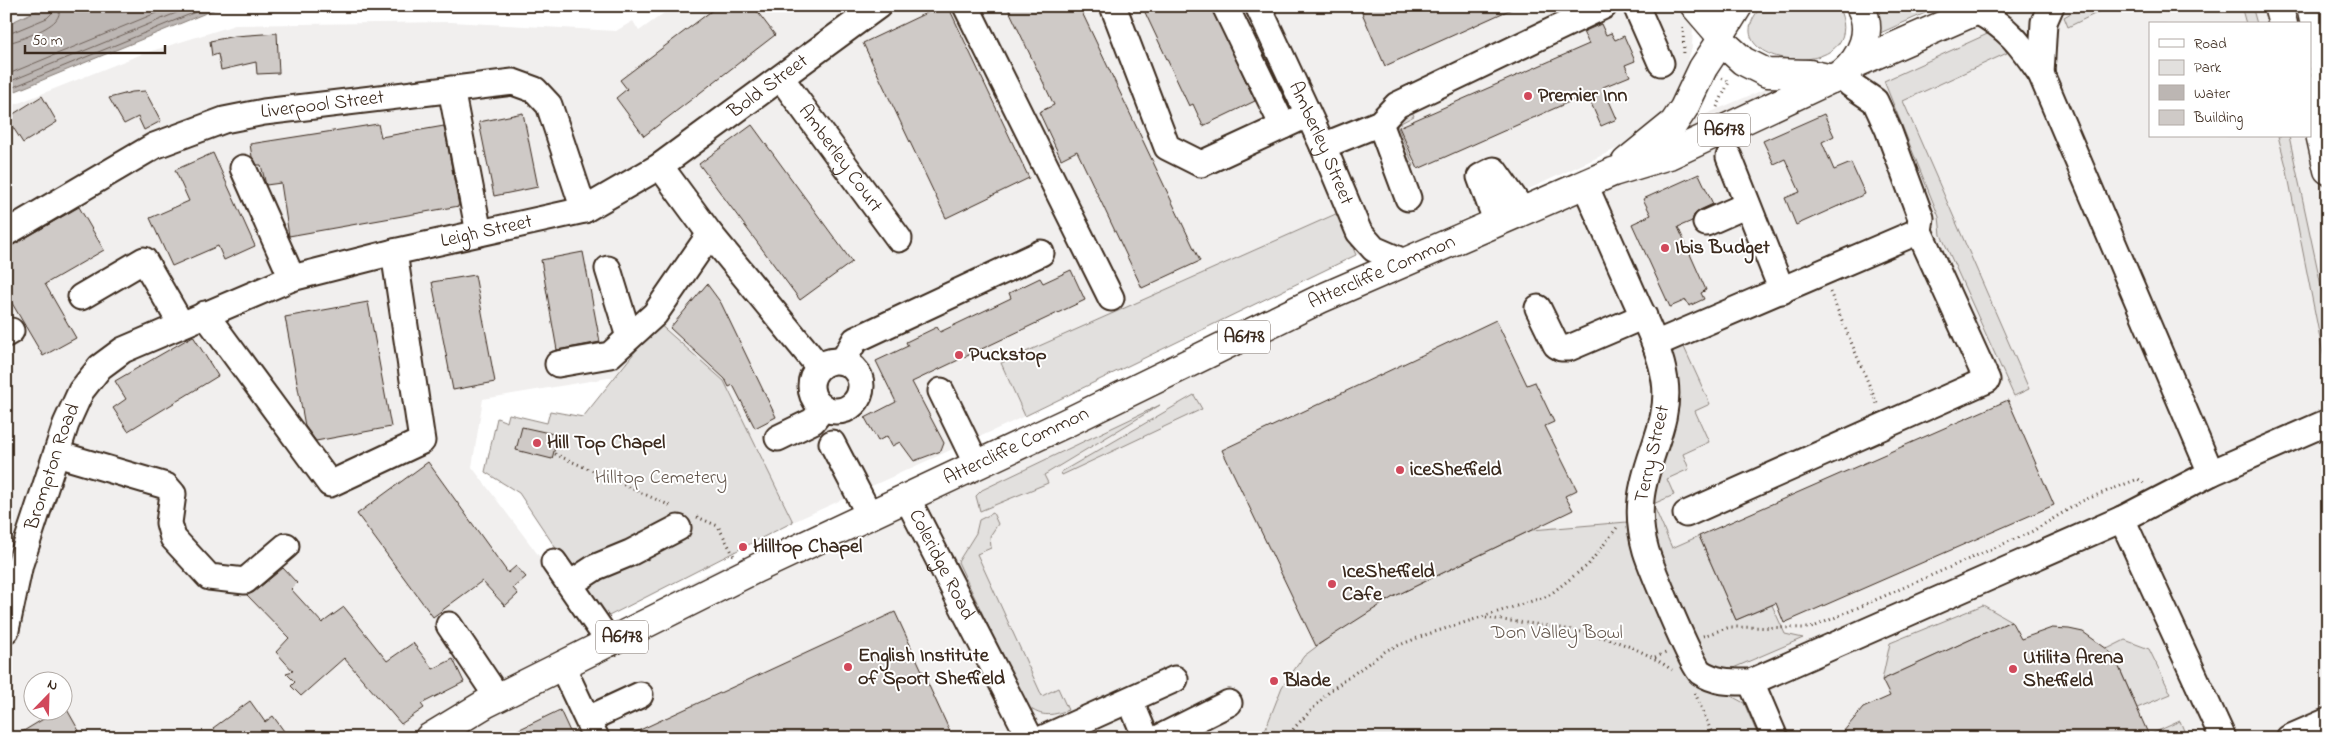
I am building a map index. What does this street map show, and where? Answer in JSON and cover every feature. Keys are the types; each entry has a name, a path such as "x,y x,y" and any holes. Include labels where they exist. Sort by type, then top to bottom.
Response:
{"main road":[{"name":"A6178","path":"1720,38 1738,6"},
{"path":"1689,15 1720,38 1742,61 1767,73 1842,73 1863,47 1867,28 1860,6"},
{"path":"2278,6 2282,22"},
{"path":"2311,6 2323,41 2325,75 2313,109 2328,170"},
{"name":"Attercliffe Common","path":"430,737 498,698 744,575 1320,299 1497,224 1613,172 1669,155 1982,8"},
{"name":"Attercliffe Common","path":"1613,172 1637,155 1674,122 1684,108 1683,64 1720,38"}],"street":[{"name":"Bold Street","path":"660,166 878,6"},
{"path":"966,6 1111,298"},
{"path":"1113,6 1167,147 1200,164 1307,115"},
{"path":"1225,6 1282,126"},
{"name":"Amberley Street","path":"1258,6 1359,232 1374,249 1404,262"},
{"path":"1322,146 1380,123 1396,105 1604,6"},
{"path":"1636,6 1683,64"},
{"path":"2041,74 2044,22 2051,6"},
{"path":"1982,8 2013,34 2041,74 2211,473"},
{"path":"1686,514 1986,380 1920,225 1888,129 1875,101 1850,84 1842,73"},
{"name":"Amberley Court","path":"781,78 899,239"},
{"name":"Liverpool Street","path":"6,233 154,146 224,120 264,112 513,82 535,90 549,105 584,210"},
{"path":"451,89 479,233"},
{"path":"1380,123 1408,198"},
{"path":"1729,157 1782,290"},
{"path":"660,166 710,234 818,367"},
{"name":"Leigh Street","path":"81,391 100,367 123,350 292,278 394,252 584,210 660,166"},
{"path":"243,168 292,278"},
{"path":"1497,224 1486,171 1523,211"},
{"name":"Terry Street","path":"1585,185 1644,316 1664,374 1666,409 1646,472 1640,520 1646,552 1684,642 1699,671 1722,682 1751,682"},
{"path":"1706,223 1747,205"},
{"path":"1655,344 1822,274 1920,225"},
{"path":"558,364 610,355 655,314 710,234"},
{"path":"205,314 330,484 422,440 394,252"},
{"path":"843,361 856,340 1041,253"},
{"path":"81,297 144,260 182,324"},
{"path":"608,269 629,337"},
{"path":"1538,308 1556,345 1561,348 1569,348 1644,316"},
{"path":"843,361 857,372 861,380 859,397 847,409 831,411 823,408 812,396 810,380 818,367 826,362 843,361"},
{"name":"Brompton Road","path":"6,630 20,564 57,454 81,391"},
{"path":"941,391 977,465"},
{"path":"778,438 813,421 823,408"},
{"path":"1775,738 1751,682 2122,519 2211,473 2328,422"},
{"path":"832,442 870,516"},
{"path":"57,454 166,486 173,494 169,523 173,538 209,577 245,581 286,546"},
{"name":"Coleridge Road","path":"907,498 1030,738"},
{"path":"570,584 596,567 630,553 684,518"},
{"path":"2122,519 2222,738"},
{"path":"554,562 610,643"},
{"path":"449,625 498,698"},
{"path":"562,666 592,728 640,695"},
{"path":"1044,738 1175,679"},
{"path":"1130,700 1146,738"},
{"path":"1159,738 1229,703"},
{"path":"2288,738 2328,721"}],"path":[{"path":"6,11 16,6"},
{"path":"1689,15 1683,64 1729,82 1715,110 1722,131"},
{"path":"1822,274 1886,425"},
{"path":"555,454 684,518 718,526 744,575"},
{"path":"1684,642 1730,627 1811,628 2033,531 2082,501 2138,479 2163,497"},
{"path":"1288,738 1294,728 1331,690 1387,650 1425,635 1485,618 1548,596 1588,565 1622,520"},
{"path":"1485,618 1550,626 1622,642 1655,657"}],"shaded area":[{"path":"6,6 46,6 6,25"},
{"path":"674,6 1688,6 1693,26 1692,48 1674,96 1656,122 1631,142 1416,241 1356,255 1338,213 1001,364 1025,416 793,522 748,431 658,323 614,377 483,399 472,467 597,633 700,577 1596,161 1960,6 2328,6 2328,738 6,738 6,108 142,54 235,25 451,22 616,31 633,21 639,31"}],"green space":[{"path":"1762,6 1838,6 1844,31 1834,48 1816,57 1793,59 1771,55 1755,44 1750,27"},
{"path":"1872,6 1941,6 1878,34"},
{"path":"2083,6 2111,6 2068,27 2064,17"},
{"path":"2241,6 2252,6 2256,22 2245,22"},
{"path":"1994,31 2007,53 1903,101 2029,389 2014,396 1941,235 1939,217 1884,81"},
{"path":"1409,104 1414,116 1397,125 1414,166 1412,167 1395,128 1395,120"},
{"path":"2279,138 2289,138 2328,318 2328,379 2286,166"},
{"path":"1338,213 1356,255 1025,416 1001,363"},
{"name":"Hilltop Cemetery","path":"658,323 724,381 793,522 603,619 519,493 485,472 497,418 507,422 509,414 547,423 550,411 583,417"},
{"path":"1676,345 1683,345 1710,404 1695,411 1709,442 1683,454 1689,469 1667,479 1674,495 1653,504 1672,548 1699,536 1736,620 1772,605 1785,634 1803,638 1717,675 1704,664 1646,536 1672,355"},
{"path":"1194,395 1202,409 1062,475 1061,472"},
{"path":"1160,405 1044,475 1048,483 980,511 976,496 982,490"},
{"path":"993,513 998,524 990,536 991,548 977,554 1042,696 1058,688 1068,710 1056,714 1041,714 1030,709 1025,704 958,562 976,533 979,520"},
{"name":"Don Valley Bowl","path":"1627,522 1672,644 1700,679 1744,703 1759,738 1262,738 1282,687 1304,656 1340,629 1393,597 1532,530"},
{"path":"1983,605 2011,621 1882,680 1890,643"},
{"path":"2125,640 2149,649 2171,694 2137,708 2115,658 2107,649"},
{"path":"2180,721 2187,738 2150,738 2149,735"}],"water":[{"path":"46,6 223,6 6,95 6,25"}],"building":[{"path":"718,6 753,6 775,35 644,136 616,98 627,89 620,80"},
{"path":"941,6 948,6 1029,178 946,218 863,43"},
{"path":"1007,6 1079,6 1200,261 1142,288 1077,151 1061,159 1039,112 1054,105"},
{"path":"1142,6 1211,6 1255,101 1203,126 1193,104 1189,106"},
{"path":"1359,6 1518,6 1385,66"},
{"name":"Premier Inn","path":"1601,24 1606,35 1611,33 1615,40 1624,36 1635,61 1625,65 1630,76 1603,87 1617,119 1601,126 1587,94 1418,169 1399,127 1589,44 1583,32"},
{"path":"277,33 279,73 257,74 256,62 221,70 218,54 212,56 210,41 235,36"},
{"path":"145,91 161,121 144,130 138,117 124,124 109,98"},
{"path":"42,96 57,122 23,143 7,118"},
{"path":"523,113 538,187 494,196 479,122"},
{"path":"1824,114 1834,136 1822,142 1834,170 1851,163 1865,194 1796,225 1785,198 1800,192 1785,159 1774,164 1763,141"},
{"path":"378,124 381,137 444,126 459,206 289,236 281,183 266,185 261,165 257,165 252,157 250,144"},
{"path":"752,125 852,262 800,300 699,164"},
{"path":"213,153 255,246 224,260 218,246 172,266 150,218 189,201 175,170"},
{"name":"Ibis Budget","path":"1699,174 1713,204 1700,210 1694,215 1692,221 1678,227 1706,290 1701,293 1704,299 1689,306 1686,300 1670,307 1632,224 1651,215 1643,199"},
{"path":"79,207 104,250 45,284 76,338 43,356 6,293 6,247 13,245"},
{"path":"583,252 600,342 557,350 541,260"},
{"path":"1071,270 1085,300 912,382 944,443 941,451 914,461 900,442 892,446 887,436 878,441 865,418 896,402 876,361 908,346 906,342 937,327 940,332 1011,298 1009,293 1040,278 1043,283"},
{"path":"475,275 495,382 453,390 432,282"},
{"path":"707,284 721,303 776,417 755,428 733,385 729,387 725,379 670,328"},
{"path":"368,302 391,427 316,441 305,426 285,317"},
{"name":"iceSheffield","path":"1496,320 1527,385 1535,382 1554,422 1545,426 1577,490 1565,496 1573,510 1393,597 1316,646 1222,450"},
{"path":"193,336 218,376 128,431 113,408 126,399 115,381"},
{"path":"2008,400 2054,505 1784,623 1776,603 1736,620 1699,536"},
{"name":"Hill Top Chapel","path":"522,427 558,435 552,459 516,450"},
{"path":"428,462 508,573 516,566 526,577 513,588 518,594 505,606 482,581 433,617 357,514"},
{"path":"283,568 297,583 291,589 322,623 344,607 387,661 413,643 433,669 453,659 464,682 421,704 424,708 401,724 344,658 301,696 291,686 295,682 286,673 293,671 276,652 289,638 247,595 254,592"},
{"name":"English Institute of Sport Sheffield","path":"895,612 953,738 623,738 655,723"},
{"name":"Utilita Arena Sheffield","path":"2011,621 2021,639 2052,628 2069,629 2083,632 2107,649 2115,658 2150,738 1838,738 1863,708 1890,696 1882,680"},
{"path":"250,701 265,722 273,716 289,738 220,738 213,728"},
{"path":"560,710 573,738 501,738"},
{"path":"72,718 83,738 12,738 38,722 72,722"}],"place":[{"name":"Premier Inn","path":"1528,96"},
{"name":"Ibis Budget","path":"1665,248"},
{"name":"Puckstop","path":"959,355"},
{"name":"Hill Top Chapel","path":"537,443"},
{"name":"iceSheffield","path":"1400,470"},
{"name":"Hilltop Chapel","path":"743,547"},
{"name":"IceSheffield Cafe","path":"1332,584"},
{"name":"English Institute of Sport Sheffield","path":"848,667"},
{"name":"Utilita Arena Sheffield","path":"2013,669"},
{"name":"Blade","path":"1274,681"}]}
